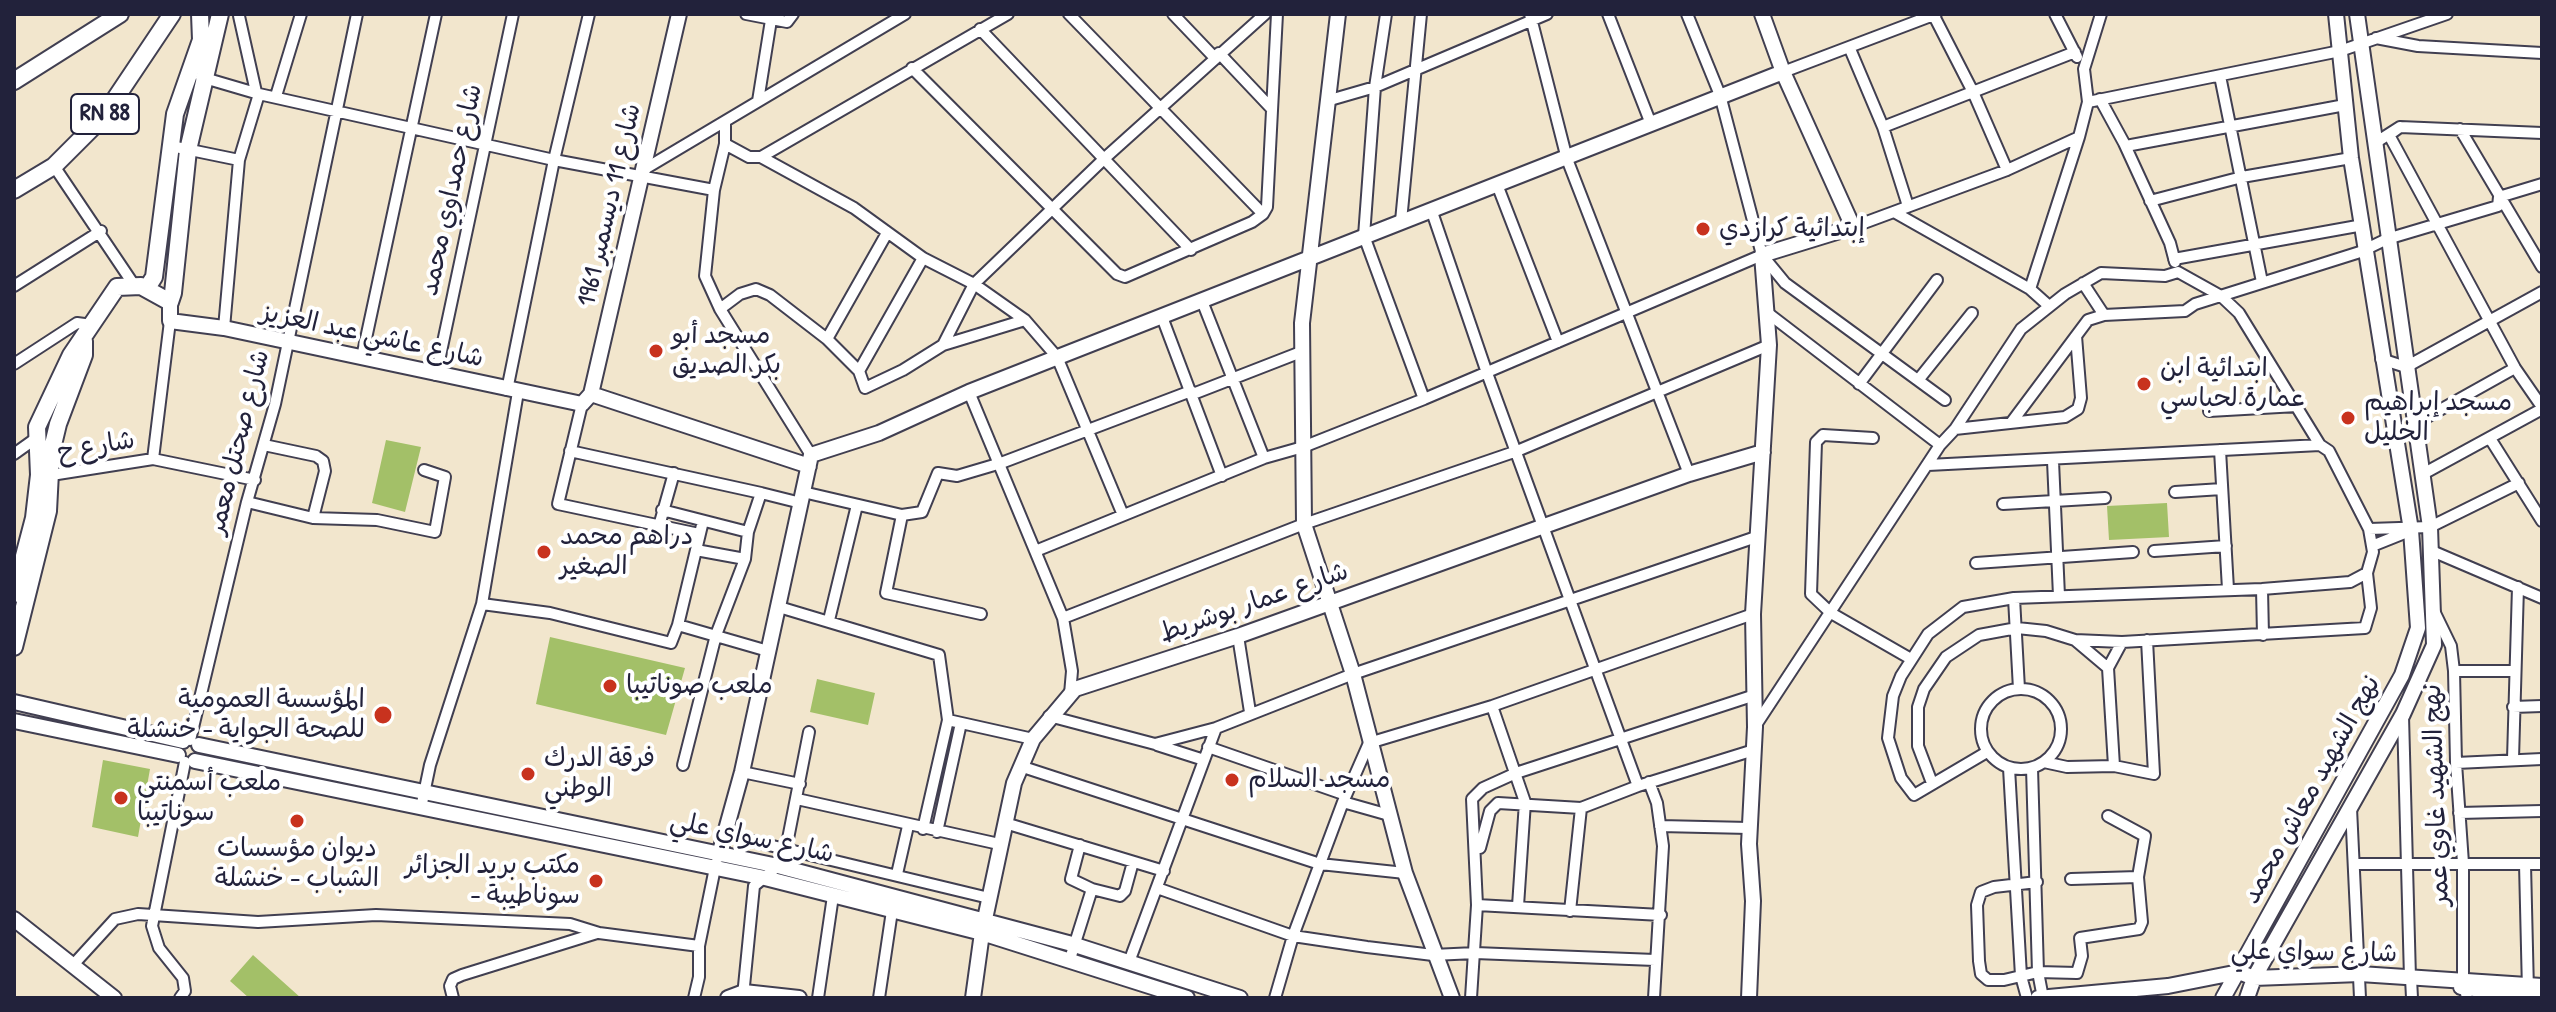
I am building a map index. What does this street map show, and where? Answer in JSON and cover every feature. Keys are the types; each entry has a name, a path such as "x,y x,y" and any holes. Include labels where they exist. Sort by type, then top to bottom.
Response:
{"main road":[{"path":"14,81 120,14"},
{"name":"RN 88","path":"14,190 54,166 103,117 172,14"},
{"path":"14,647 43,536 44,476 35,439 41,415 65,366 112,291 141,286 154,277 197,74 200,14"},
{"path":"197,74 222,14"},
{"name":"شارع 11 ديسمبر 1961","path":"586,399 679,14"},
{"path":"1338,14 1301,352 1304,524 1353,674 1405,873 1433,955 1452,998"},
{"path":"1749,998 1753,901 1749,828 1755,727 1753,614 1769,345 1769,314 1762,255 1853,227 1783,72 1762,14"},
{"path":"2336,14 2351,158 2411,530"},
{"path":"2357,14 2368,39 2375,143 2430,527 2435,613"},
{"path":"716,862 727,835 742,772 810,460 969,392 1312,255 1498,187 1783,72"},
{"path":"170,321 170,302 176,279 179,148"},
{"path":"141,286 170,302"},
{"name":"شارع عاشي عبد العزيز","path":"170,321 224,328 513,391 586,399 810,460"},
{"path":"14,594 58,424 84,355 88,332"},
{"name":"شارع عمار بوشريط","path":"973,998 999,844 1014,783 1033,739 1049,716 1075,689 1238,636 1689,474 1763,452"},
{"name":"نهج الشهيد معاش محمد","path":"2223,998 2402,675 2418,628 2411,530"},
{"name":"نهج الشهيد معاش محمد","path":"2247,998 2254,978 2403,714 2434,645 2435,613"},
{"name":"شارع سواي علي","path":"14,702 188,750"},
{"name":"شارع سواي علي","path":"14,721 188,750 716,862 892,911 1072,944 1240,998"},
{"name":"شارع سواي علي","path":"716,862 778,866 984,926 1187,998"},
{"path":"14,919 114,998"},
{"name":"شارع سواي علي","path":"2042,998 2167,992 2239,972 2254,978 2360,974 2447,979 2465,989 2534,992"},
{"path":"728,998 743,995 799,998"}],"street":[{"path":"222,14 243,15 258,93 239,160 224,328"},
{"path":"276,96 301,14"},
{"name":"شارع صحتل معمر","path":"154,916 188,750 247,502 264,445 357,14"},
{"path":"362,357 436,14"},
{"name":"شارع حمداوي محمد","path":"436,375 483,142 513,14"},
{"path":"422,801 471,629 482,604 513,391 554,160 589,14"},
{"path":"746,14 787,22 793,14"},
{"path":"642,173 905,14"},
{"path":"761,157 1008,14"},
{"path":"1069,14 1263,214"},
{"path":"1173,14 1271,108"},
{"path":"943,345 974,284 1106,157 1265,14"},
{"path":"912,68 1121,276 1191,250 1263,214 1267,207 1277,14"},
{"path":"1386,14 1375,87 1364,236 1424,399"},
{"path":"1401,221 1421,14"},
{"path":"1330,100 1375,87 1532,17 1547,14"},
{"path":"1608,14 1651,124"},
{"path":"1687,14 1720,95 1762,255 1785,283 1945,400"},
{"path":"1783,72 1850,49 1934,14 2007,170"},
{"path":"2030,289 2088,102 2084,69 2055,14"},
{"path":"2084,69 2101,14"},
{"path":"2088,102 2340,51 2447,14"},
{"path":"1532,17 1567,159 1629,311 1689,474"},
{"path":"758,101 771,20"},
{"path":"980,29 1106,157 1191,250"},
{"path":"2368,39 2418,46 2542,53"},
{"path":"1850,49 1883,127 1908,206"},
{"path":"1883,127 2075,52"},
{"path":"197,74 258,93 554,160 642,173 714,190"},
{"path":"2220,76 2262,282"},
{"path":"1932,783 1918,746 1916,727 1924,689 1934,672 1961,644 1997,630 2017,628 2046,631 2075,640 2122,642 2368,630 2371,608 2367,573 2372,546 2369,529 2329,451 2320,445 2259,341 2221,296 2178,272 2126,146 2100,99"},
{"path":"2126,146 2345,105"},
{"path":"725,124 725,144 714,190 704,267 720,309 810,460"},
{"path":"2375,143 2400,127 2542,133"},
{"path":"2400,127 2389,135 2515,368 2542,408 2491,440 2421,475"},
{"path":"2460,129 2542,267"},
{"path":"1853,227 2007,170 2079,137"},
{"path":"725,144 749,157 761,157 854,208 923,258 974,284 1025,320 1057,357 1123,515"},
{"path":"179,148 239,160"},
{"path":"2150,201 2242,177 2351,158"},
{"path":"54,166 141,286"},
{"path":"2499,197 2542,184"},
{"path":"1498,187 1558,342"},
{"path":"2011,423 2088,320 2104,315 2185,311 2195,304 2387,239 2498,206 2499,197"},
{"path":"1431,209 1595,671 1660,826 1663,846 1661,915 1654,998"},
{"path":"1894,212 2030,289 2049,306"},
{"path":"2174,259 2363,225"},
{"path":"14,286 101,231"},
{"path":"827,339 887,233"},
{"path":"1038,550 1264,458 1303,447 1424,399 1762,255"},
{"path":"859,371 923,258"},
{"path":"1755,727 1940,445 1955,429 2021,329 2049,306 2101,273 2165,276 2178,272"},
{"path":"1859,384 1883,356 1937,280"},
{"path":"2083,283 2104,315"},
{"path":"720,309 740,294 756,289 770,295 827,339 859,371 865,388 943,345 1025,320"},
{"path":"2381,359 2406,367 2542,292"},
{"path":"1202,301 1264,458"},
{"path":"1919,379 1972,313"},
{"path":"1769,314 1940,445"},
{"path":"1162,317 1222,476"},
{"path":"153,459 170,321"},
{"path":"14,364 77,323 88,332"},
{"path":"1955,429 2065,417 2078,409 2081,398 2076,336"},
{"path":"1063,618 1304,524 1517,451 1769,345"},
{"path":"570,451 761,493 857,505 902,515 922,512 938,473 957,476 1001,463 1301,352"},
{"path":"2413,425 2515,368"},
{"path":"969,392 1038,550 1063,618 1072,671 1070,694"},
{"path":"586,399 558,504 699,534"},
{"path":"2209,411 2297,406"},
{"path":"1873,438 1823,435 1816,442 1811,594 1831,613 1911,659"},
{"path":"14,454 35,439"},
{"path":"2491,440 2542,521"},
{"path":"264,445 316,456 323,461 325,471 313,518"},
{"path":"1928,465 2320,445"},
{"path":"2220,450 2228,589"},
{"name":"شارع ح","path":"44,476 153,459 255,480"},
{"path":"2053,461 2059,596"},
{"path":"247,502 313,518 377,520 435,532 445,477 424,470"},
{"path":"659,526 674,473"},
{"path":"2369,529 2430,527 2519,483"},
{"path":"2175,492 2222,489"},
{"path":"683,765 716,635 745,559 748,532 761,493"},
{"path":"2003,504 2105,498"},
{"path":"829,620 857,505"},
{"path":"662,510 748,532"},
{"path":"902,515 886,593 981,614"},
{"path":"482,604 550,613 669,642 676,639 703,521"},
{"path":"2372,546 2411,530"},
{"path":"1155,744 1216,728 1250,712 1353,674 1569,598 1759,536"},
{"path":"2154,551 2226,546"},
{"path":"14,563 28,548"},
{"path":"696,550 745,559"},
{"path":"2432,551 2542,598"},
{"path":"1976,563 2133,552"},
{"path":"1987,752 1914,795 1901,778 1888,738 1893,696 1911,659 1928,634 1953,612 1972,603 2014,598 2262,589 2350,582 2367,573"},
{"path":"2513,759 2513,671 2518,587"},
{"path":"2262,589 2263,635"},
{"path":"2014,598 2019,689"},
{"path":"779,607 939,655 948,720 923,829"},
{"name":"نهج الشهيد غاوي عمر","path":"2435,613 2451,646 2454,671 2465,989"},
{"path":"1275,998 1293,936 1369,743 1492,706 1753,614"},
{"path":"678,625 768,651"},
{"path":"1238,636 1250,712"},
{"path":"2075,640 2108,668"},
{"path":"2044,762 2067,767 2114,766 2154,774 2147,640"},
{"path":"2114,766 2108,668 2122,642"},
{"path":"2454,671 2513,671"},
{"path":"2019,689 2043,696 2059,716 2059,741 2044,762 2032,768 2009,768 1987,752 1980,729 1988,706 1996,697 2019,689"},
{"path":"1471,998 1477,905 1472,799 1483,788 1516,773 1755,695"},
{"path":"1492,706 1525,802 1518,906"},
{"path":"2513,707 2542,706"},
{"path":"2403,714 2412,998"},
{"path":"1049,716 1204,760"},
{"path":"948,720 1033,739"},
{"path":"937,832 961,723"},
{"path":"1129,962 1216,728"},
{"path":"743,995 754,886 778,866 786,849 809,732"},
{"path":"1208,747 1389,815"},
{"path":"1477,870 1482,835 1492,807 1498,803 1525,802 1581,808 1643,784 1754,750"},
{"path":"2456,763 2542,759"},
{"path":"1023,767 1320,864 1405,873"},
{"path":"2009,768 2021,976 2027,998"},
{"path":"2032,768 2038,972 2042,998"},
{"path":"742,772 800,784"},
{"path":"797,799 999,844"},
{"path":"1472,799 1492,807"},
{"path":"1570,911 1581,808"},
{"path":"2351,808 2360,998"},
{"path":"2459,813 2542,811"},
{"path":"2037,882 1994,887 1981,892 1977,905 1979,961 1981,974 1988,980 2038,972 2077,973 2082,956 2080,938 2139,929 2142,922 2138,877 2145,836 2108,816"},
{"path":"1005,823 1164,871"},
{"path":"897,874 908,826"},
{"path":"1660,826 1749,828"},
{"path":"727,835 989,898"},
{"path":"1080,845 1071,879 1092,889 1120,896 1125,891 1133,862"},
{"path":"694,998 699,977 699,946 716,862"},
{"path":"2356,864 2542,864"},
{"path":"2525,864 2534,992"},
{"path":"2071,879 2138,877"},
{"path":"1157,888 1293,936 1433,955 1475,953 1655,960"},
{"path":"1070,959 1072,944 1092,889"},
{"path":"818,998 833,896"},
{"path":"1477,905 1661,915"},
{"path":"879,998 892,911"},
{"path":"73,965 115,919 138,914 258,922 337,915 431,916 570,924 599,933 699,946"},
{"path":"154,916 152,926 159,948 183,978 185,991 180,998"},
{"path":"453,998 450,986 462,975 599,933"}],"green space":[{"path":"386,440 421,447 405,512 372,503"},
{"path":"2167,503 2169,537 2109,540 2107,506"},
{"name":"ملعب صوناتيبا","path":"550,637 685,668 666,735 536,704"},
{"path":"817,679 875,693 868,725 810,712"},
{"name":"ملعب أسمنتي سوناتيبا","path":"103,760 150,769 138,837 92,827"},
{"path":"253,955 301,998 249,998 230,981"}],"place":[{"name":"إبتدائية كرازدي","path":"1703,229"},
{"name":"مسجد أبو بكر الصديق","path":"656,351"},
{"name":"ابتدائية ابن عمارة لحباسي","path":"2144,384"},
{"name":"مسجد إبراهيم الخليل","path":"2348,418"},
{"name":"دراهم محمد الصغير","path":"544,552"},
{"name":"ملعب صوناتيبا","path":"610,686"},
{"name":"المؤسسة العمومية للصحة الجواية - خنشلة","path":"383,715"},
{"name":"فرقة الدرك الوطني","path":"528,774"},
{"name":"مسجد السلام","path":"1232,780"},
{"name":"ملعب أسمنتي سوناتيبا","path":"121,798"},
{"name":"ديوان مؤسسات الشباب - خنشلة","path":"297,821"},
{"name":"مكتب بريد الجزائر - سوناطيبة","path":"596,881"}]}
